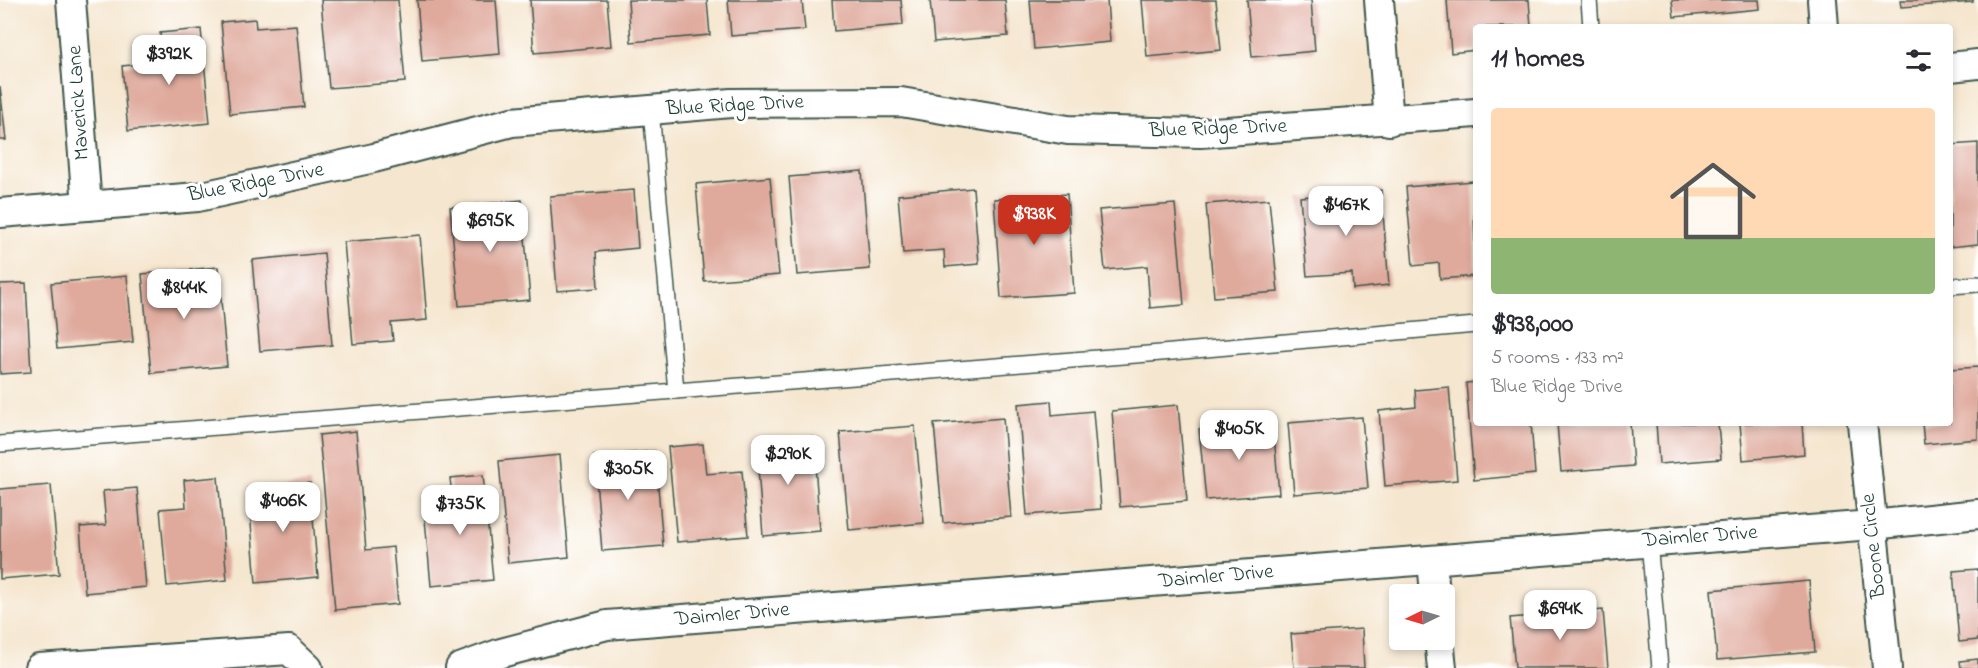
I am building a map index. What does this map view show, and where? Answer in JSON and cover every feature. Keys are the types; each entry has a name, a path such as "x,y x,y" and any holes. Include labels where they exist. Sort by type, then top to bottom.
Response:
{"street":[{"name":"Maverick Lane","path":"71,0 87,206"},
{"path":"1379,0 1389,121"},
{"path":"1822,0 1824,24"},
{"path":"1953,67 1978,64"},
{"name":"Blue Ridge Drive","path":"0,213 198,197 374,158 512,122 731,103 901,102 1068,130 1200,133 1473,113"},
{"name":"Boone Circle","path":"1862,426 1887,668"},
{"name":"Daimler Drive","path":"460,668 501,653 608,625 1872,525 1978,514"},
{"path":"1432,560 1434,584"},
{"path":"39,668 289,650 308,668"},
{"path":"1440,650 1442,668"}],"lane":[{"path":"1589,0 1592,24"},
{"path":"651,110 676,391"},
{"path":"1953,286 1978,284"},
{"path":"0,444 1473,325"},
{"path":"1649,541 1660,668"}],"building":[{"path":"321,0 398,0 405,82 329,88"},
{"path":"417,0 496,0 500,54 422,61"},
{"path":"530,0 607,0 611,46 534,53"},
{"path":"628,0 707,0 710,35 631,42"},
{"path":"728,0 802,0 805,30 731,36"},
{"path":"832,0 901,0 903,25 834,31"},
{"path":"930,0 1005,0 1008,36 934,42"},
{"path":"1030,0 1107,0 1110,42 1034,49"},
{"path":"1142,0 1216,0 1221,50 1147,57"},
{"path":"1247,0 1311,0 1315,51 1252,57"},
{"path":"1447,0 1529,0 1531,24 1473,24 1473,50 1451,53"},
{"path":"1672,0 1759,0 1760,9 1674,17"},
{"path":"1900,0 1973,0 1973,2 1901,7"},
{"path":"255,19 256,28 296,25 304,107 230,114 221,22"},
{"path":"201,29 210,123 128,131 122,66 163,62 160,33"},
{"path":"0,86 6,140 0,140"},
{"path":"1978,143 1978,244 1953,247 1953,145"},
{"path":"862,171 870,269 797,275 789,177"},
{"path":"770,177 779,275 704,281 696,184"},
{"path":"1473,181 1473,276 1440,279 1439,263 1413,266 1406,187"},
{"path":"973,188 979,264 945,267 944,250 903,253 898,195"},
{"path":"634,190 638,248 596,252 598,288 557,291 550,196"},
{"path":"1381,190 1389,285 1353,289 1352,273 1307,276 1300,197"},
{"path":"1067,194 1074,293 1001,298 994,199"},
{"path":"1269,199 1278,292 1214,297 1206,204"},
{"path":"522,200 530,300 459,306 450,207"},
{"path":"1175,204 1184,305 1150,308 1147,266 1105,270 1099,210"},
{"path":"420,235 427,320 391,323 393,341 353,344 344,242"},
{"path":"324,253 332,345 260,351 252,260"},
{"path":"218,267 227,366 151,373 142,274"},
{"path":"127,276 133,342 57,349 51,283"},
{"path":"26,283 31,372 0,374 0,284"},
{"path":"1978,367 1978,439 1924,444 1922,426 1953,426 1953,369"},
{"path":"1473,382 1473,426 1531,426 1535,474 1474,480 1466,383"},
{"path":"1449,387 1457,480 1385,486 1379,411 1416,407 1415,390"},
{"path":"1051,401 1052,415 1093,411 1101,509 1027,515 1018,404"},
{"path":"1178,405 1187,501 1120,507 1112,411"},
{"path":"1362,417 1368,488 1294,494 1288,423"},
{"path":"1003,418 1011,517 943,523 934,424"},
{"path":"1273,423 1279,494 1206,500 1199,429"},
{"path":"915,426 924,523 849,530 840,432"},
{"path":"1557,426 1630,426 1633,466 1561,472"},
{"path":"1656,426 1718,426 1721,459 1659,464"},
{"path":"1740,426 1802,426 1804,454 1743,460"},
{"path":"356,431 366,550 393,547 398,604 335,610 319,435"},
{"path":"813,437 820,531 763,536 756,441"},
{"path":"703,444 706,474 742,471 748,536 677,542 668,447"},
{"path":"655,451 663,546 602,551 594,456"},
{"path":"560,455 569,557 508,563 499,461"},
{"path":"483,475 493,580 431,586 424,508 453,505 450,478"},
{"path":"218,477 227,580 167,586 160,509 186,507 184,480"},
{"path":"310,483 318,577 256,583 248,488"},
{"path":"51,485 59,574 0,579 0,489"},
{"path":"137,488 146,587 85,593 80,527 106,525 103,491"},
{"path":"1978,569 1978,640 1959,642 1953,571"},
{"path":"1809,581 1815,652 1717,660 1711,590"},
{"path":"1603,610 1608,668 1515,668 1510,618"},
{"path":"1362,629 1364,668 1294,668 1291,634"},
{"path":"1978,659 1978,668 1961,668 1960,661"}]}
